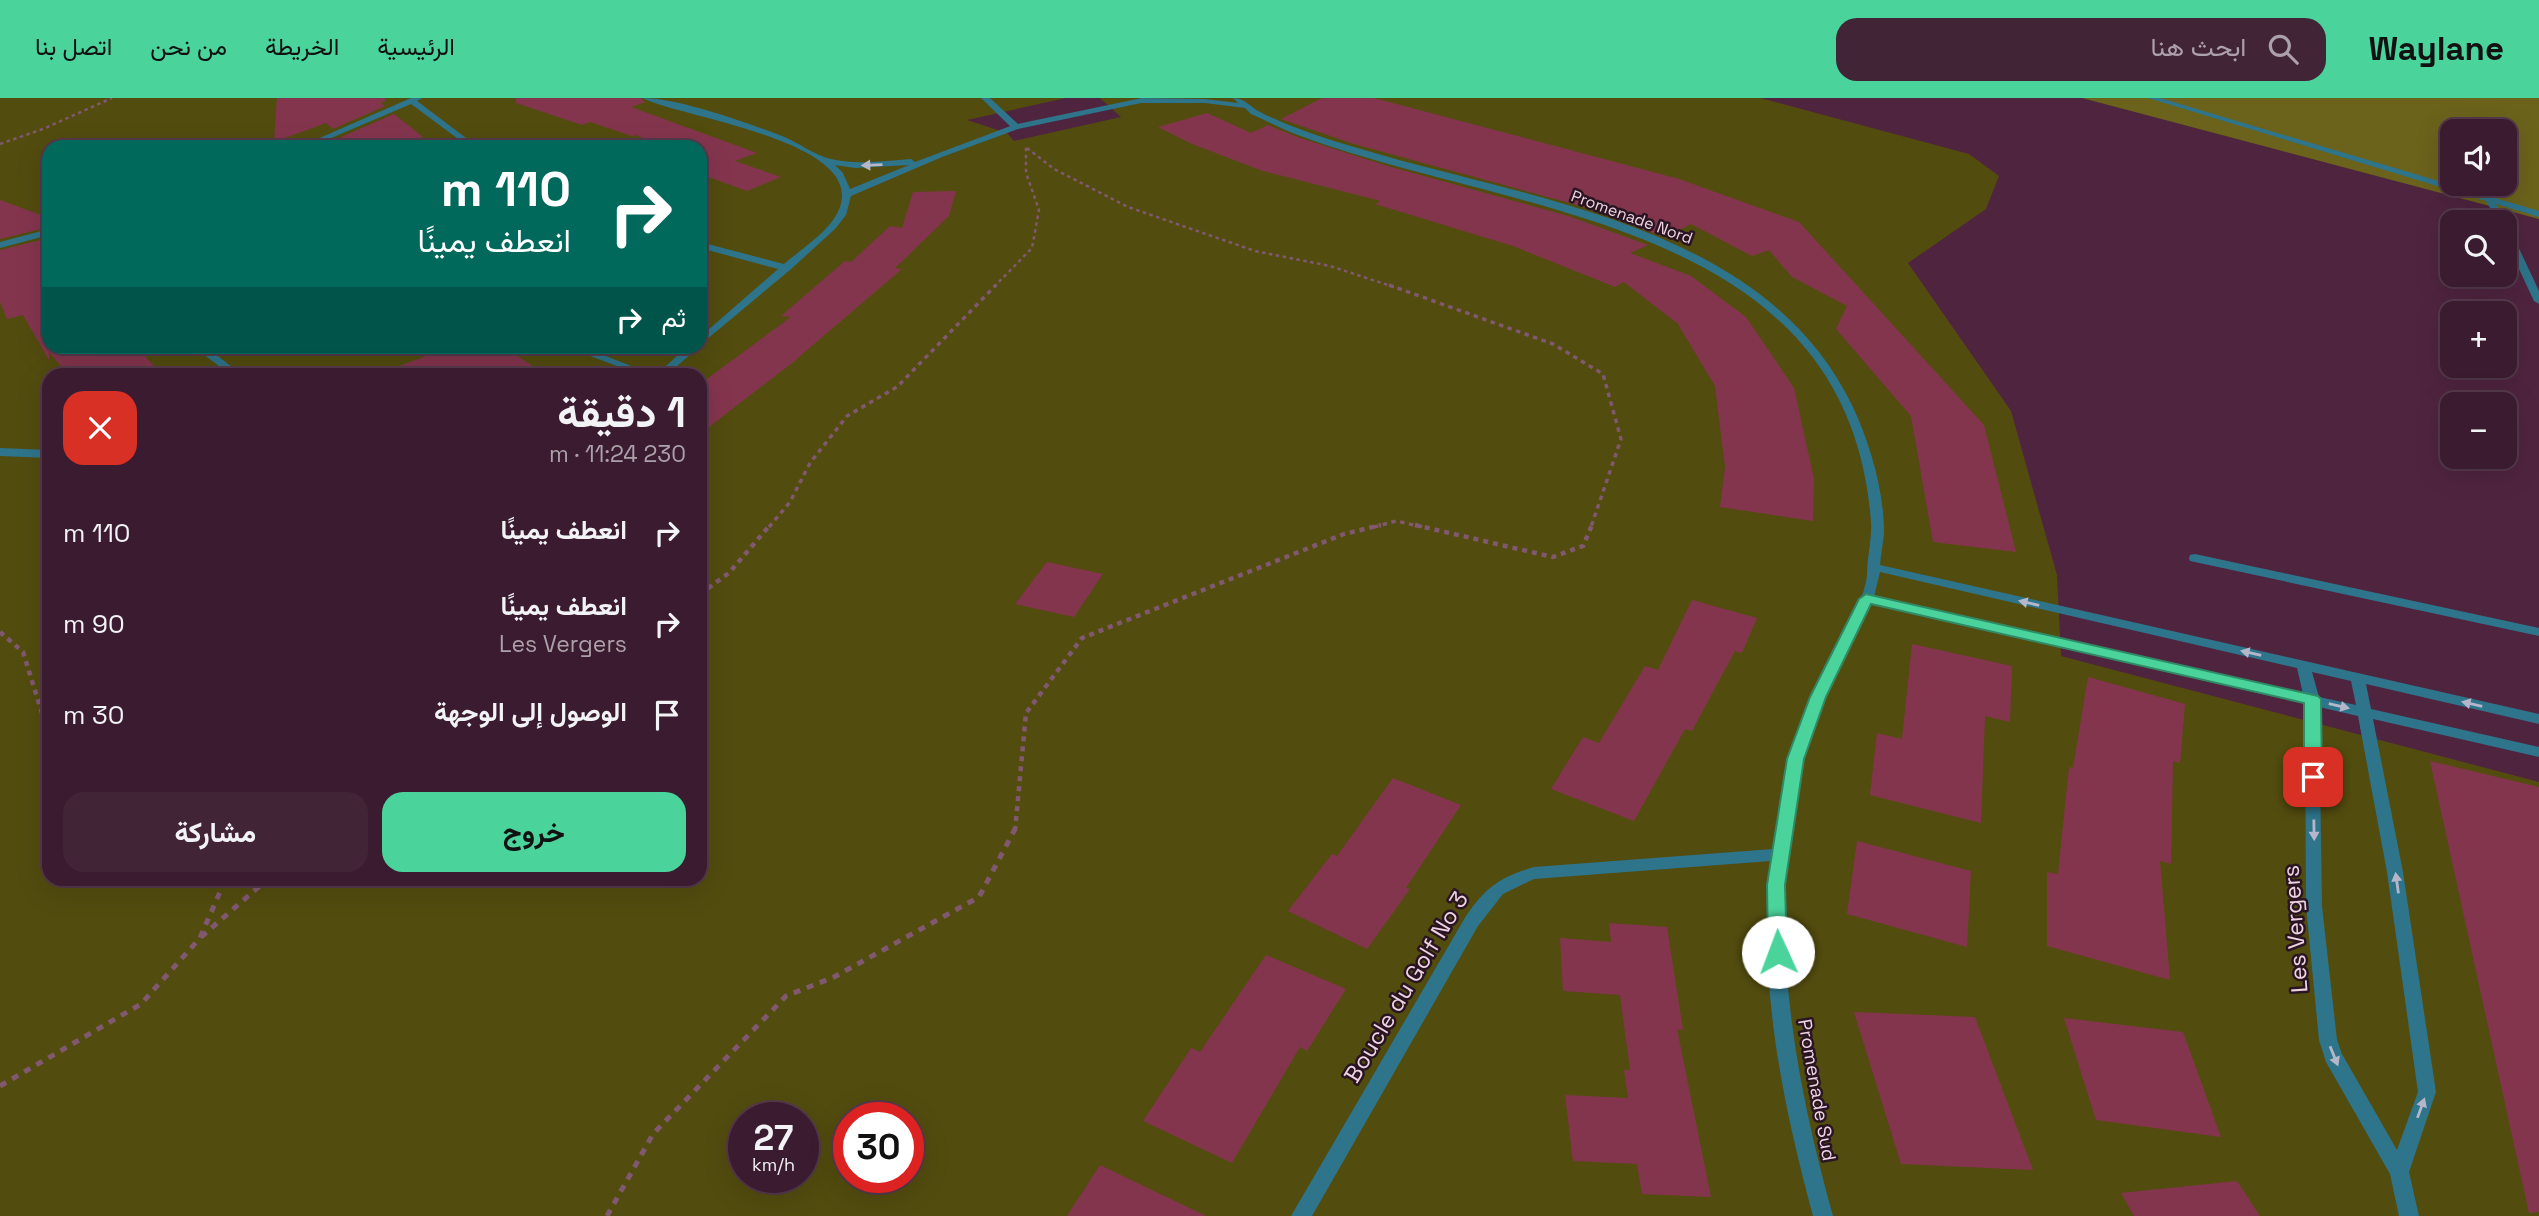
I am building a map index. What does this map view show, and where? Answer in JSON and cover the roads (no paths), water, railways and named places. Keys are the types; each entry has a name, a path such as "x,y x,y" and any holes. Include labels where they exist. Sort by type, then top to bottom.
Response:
{"street":[{"path":"647,98 766,134 823,160 840,174 847,194 838,221 707,336"},
{"path":"985,98 1016,127"},
{"path":"847,194 922,161 1016,127 1153,98"},
{"name":"Promenade Nord","path":"1237,98 1246,107 1301,133 1631,230 1697,259 1756,295 1799,333 1824,363 1853,421 1872,482 1877,538 1873,567"},
{"path":"2152,98 2539,214"},
{"path":"319,140 415,99 465,140"},
{"path":"1132,102 1205,101 1246,107"},
{"path":"823,160 866,165 922,161"},
{"path":"2489,199 2495,210"},
{"path":"0,245 42,234"},
{"path":"707,247 787,268"},
{"path":"2517,254 2539,301"},
{"path":"208,354 228,368"},
{"path":"591,354 630,368"},
{"path":"669,368 686,354"},
{"path":"0,452 42,454"},
{"path":"2195,558 2539,632"},
{"path":"1873,567 2539,719"},
{"name":"Promenade Sud","path":"1823,1216 1788,1070 1776,928 1776,885 1796,759 1805,728 1866,599 1874,576 1873,567"},
{"path":"1866,599 2539,752"},
{"name":"Les Vergers","path":"2303,665 2312,699 2314,906 2328,1040 2333,1056 2399,1172 2409,1216"},
{"path":"2358,678 2395,872 2427,1092 2399,1172"},
{"name":"Boucle du Golf No 3","path":"1301,1216 1472,921 1486,899 1498,887 1512,879 1534,873 1780,854"}]}
